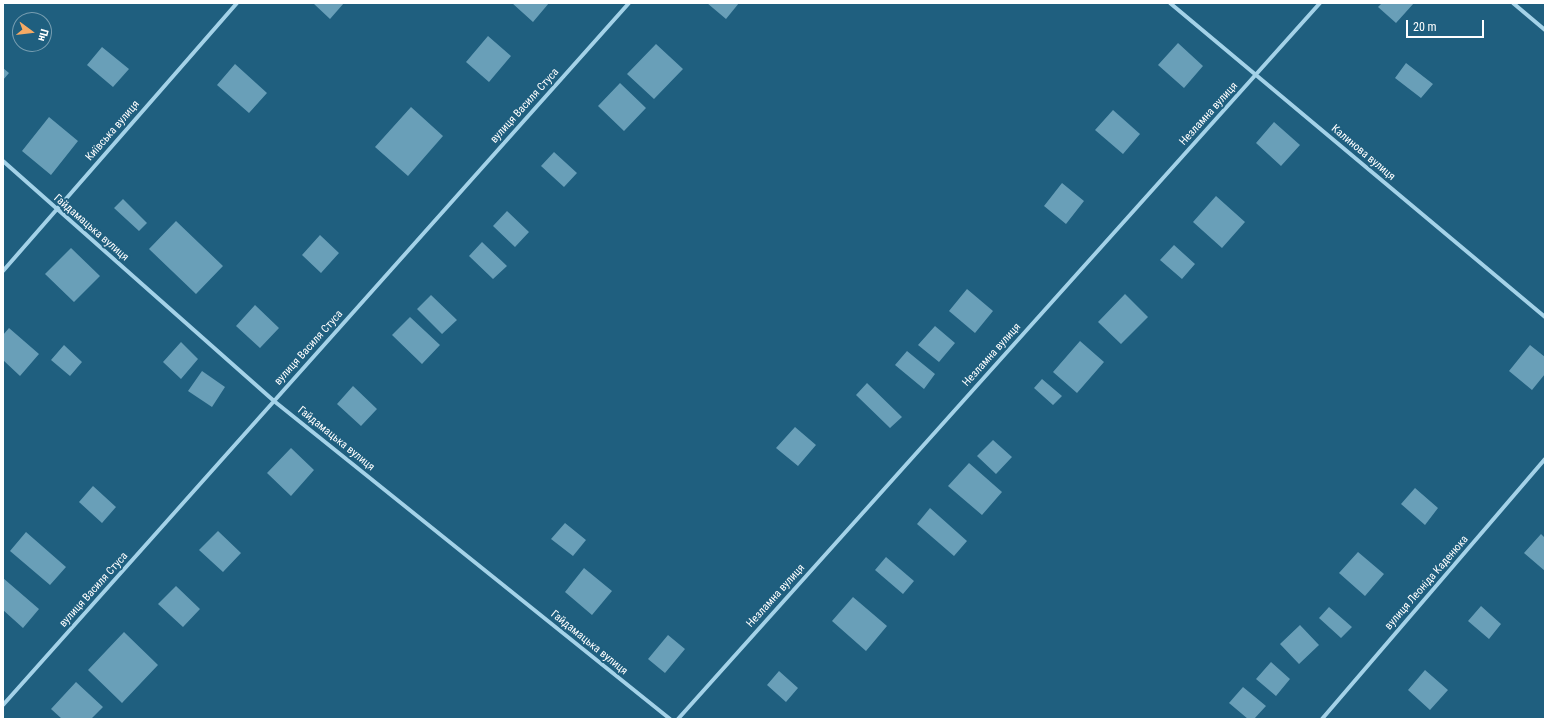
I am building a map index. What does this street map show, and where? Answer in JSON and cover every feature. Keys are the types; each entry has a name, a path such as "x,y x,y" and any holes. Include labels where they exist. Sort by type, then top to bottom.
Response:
{"street":[{"name":"Київська вулиця","path":"3,271 237,3"},
{"name":"вулиця Василя Стуса","path":"3,705 629,3"},
{"name":"Калинова вулиця","path":"1170,3 1545,317"},
{"name":"Незламна вулиця","path":"678,719 1320,3"},
{"path":"1513,3 1545,30"},
{"name":"Гайдамацька вулиця","path":"3,161 274,401 670,719"},
{"name":"вулиця Леоніда Каденюка","path":"1322,719 1545,460"}],"building":[{"path":"313,3 344,3 330,19"},
{"path":"512,3 549,3 533,22"},
{"path":"707,3 739,3 726,19"},
{"path":"1382,3 1414,3 1396,23 1378,7"},
{"path":"488,36 511,56 489,82 466,62"},
{"path":"1178,43 1203,66 1184,88 1158,65"},
{"path":"656,44 683,69 654,99 627,74"},
{"path":"102,47 129,69 113,87 87,65"},
{"path":"1406,63 1433,84 1421,98 1395,78"},
{"path":"235,64 267,93 249,113 217,85"},
{"path":"3,68 9,73 3,80"},
{"path":"620,83 646,108 624,131 598,106"},
{"path":"411,107 443,136 408,176 375,147"},
{"path":"1113,110 1140,134 1123,154 1095,130"},
{"path":"49,117 78,141 51,175 22,151"},
{"path":"1274,122 1300,145 1281,166 1256,143"},
{"path":"554,152 577,173 564,187 541,166"},
{"path":"1062,183 1084,201 1066,224 1044,206"},
{"path":"1216,196 1245,222 1222,248 1193,222"},
{"path":"123,199 147,223 139,231 114,208"},
{"path":"507,211 529,232 515,247 493,226"},
{"path":"176,221 223,266 196,294 149,249"},
{"path":"320,235 339,253 321,273 302,255"},
{"path":"482,242 507,266 493,279 469,256"},
{"path":"1174,245 1195,264 1182,279 1160,260"},
{"path":"71,248 100,276 74,302 45,274"},
{"path":"967,289 993,311 975,333 949,311"},
{"path":"1125,294 1148,317 1121,344 1098,322"},
{"path":"431,295 457,320 442,334 417,309"},
{"path":"255,305 279,328 260,348 236,326"},
{"path":"410,317 440,345 422,364 392,335"},
{"path":"935,326 955,343 939,362 918,345"},
{"path":"9,328 39,354 20,376 3,360 3,335"},
{"path":"1080,341 1104,362 1077,393 1053,372"},
{"path":"181,342 198,359 181,379 163,362"},
{"path":"64,345 82,362 70,376 51,360"},
{"path":"1530,345 1545,357 1545,374 1532,390 1509,371"},
{"path":"907,351 935,374 924,389 895,365"},
{"path":"202,371 225,387 212,407 188,391"},
{"path":"1042,379 1062,396 1053,405 1034,388"},
{"path":"867,383 902,417 890,428 856,395"},
{"path":"353,386 377,409 361,426 337,404"},
{"path":"795,427 816,445 798,466 776,448"},
{"path":"993,440 1012,457 996,474 977,456"},
{"path":"291,448 314,470 291,496 267,473"},
{"path":"969,463 1002,492 982,515 948,486"},
{"path":"93,486 116,507 102,523 79,502"},
{"path":"1415,488 1438,508 1425,525 1401,504"},
{"path":"930,508 967,541 954,556 917,524"},
{"path":"565,523 586,540 573,556 551,539"},
{"path":"218,531 241,553 223,572 199,550"},
{"path":"26,532 66,567 50,585 10,551"},
{"path":"1541,534 1545,538 1545,571 1524,553"},
{"path":"1358,552 1384,574 1365,596 1339,573"},
{"path":"886,557 914,581 903,594 875,570"},
{"path":"584,568 612,591 592,615 565,592"},
{"path":"3,578 39,609 23,628 3,610"},
{"path":"176,586 200,609 183,627 158,604"},
{"path":"853,597 887,626 866,651 832,621"},
{"path":"1481,606 1501,624 1489,639 1468,621"},
{"path":"1329,607 1352,627 1341,638 1319,618"},
{"path":"1300,625 1319,645 1299,664 1280,644"},
{"path":"124,632 158,665 122,703 88,670"},
{"path":"668,635 685,649 665,673 648,659"},
{"path":"1271,662 1290,679 1276,696 1256,679"},
{"path":"1425,670 1448,690 1430,710 1408,690"},
{"path":"779,671 798,688 786,702 767,685"},
{"path":"76,682 103,707 91,719 62,719 51,709"},
{"path":"1243,687 1266,706 1254,719 1248,719 1229,703"}]}
